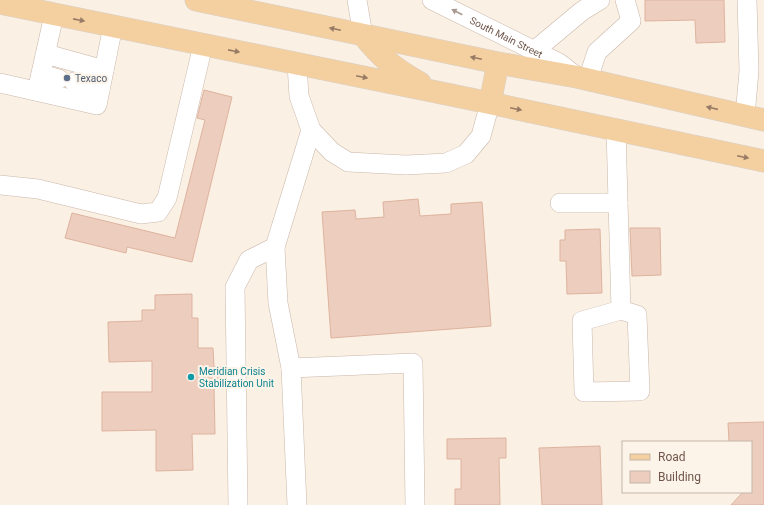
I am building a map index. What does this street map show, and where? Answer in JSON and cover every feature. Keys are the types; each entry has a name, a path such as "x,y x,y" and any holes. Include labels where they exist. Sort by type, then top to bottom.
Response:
{"main road":[{"path":"196,0 498,63 583,78 755,118"},
{"path":"0,3 616,129 764,161"},
{"path":"363,35 379,55 398,71 436,92"},
{"path":"490,103 498,63"}],"street":[{"path":"357,0 363,35"},
{"name":"South Main Street","path":"432,0 559,63 583,78"},
{"path":"534,51 582,11 600,0"},
{"path":"583,78 597,52 631,21 625,0"},
{"path":"746,0 749,71 755,118"},
{"path":"54,15 46,54 53,81 97,105 113,26"},
{"path":"0,185 38,189 141,214 158,212 167,198 203,45"},
{"path":"46,54 104,70"},
{"path":"297,64 299,96 311,130 332,152 348,162 406,165 446,163 466,154 481,136 490,103"},
{"path":"0,82 53,81 100,89"},
{"path":"616,129 621,310"},
{"path":"297,505 291,368 278,303 275,247 311,130"},
{"path":"560,203 618,203"},
{"path":"238,505 235,287 250,260 275,247"},
{"path":"621,310 637,315 640,391 584,392 582,321 621,310"},
{"path":"291,368 413,363 415,505"}],"building":[{"path":"645,0 724,0 725,42 696,43 695,20 645,21"},
{"path":"204,90 232,97 192,262 127,247 126,253 65,238 72,213 175,238 205,120 197,118"},
{"path":"418,199 420,216 451,214 451,204 482,202 491,326 331,338 322,212 355,210 356,219 384,217 383,202"},
{"path":"630,228 660,228 661,275 632,276"},
{"path":"600,229 602,293 567,294 566,261 560,261 560,240 565,240 565,230"},
{"name":"Meridian Crisis Stabilization Unit","path":"192,294 192,318 198,318 198,348 213,348 214,367 225,367 225,386 214,386 215,434 192,434 193,470 156,471 156,430 102,431 102,392 152,392 152,361 109,362 108,322 142,321 142,310 155,310 155,295"},
{"path":"764,422 764,505 731,505 742,493 752,493 752,441 729,441 728,423"},
{"path":"506,438 506,458 499,458 500,505 455,505 455,489 461,489 461,459 447,459 447,439"},
{"path":"600,446 602,505 542,505 539,448"}],"place":[{"name":"Texaco","path":"67,78"},
{"name":"Meridian Crisis Stabilization Unit","path":"191,377"}]}
